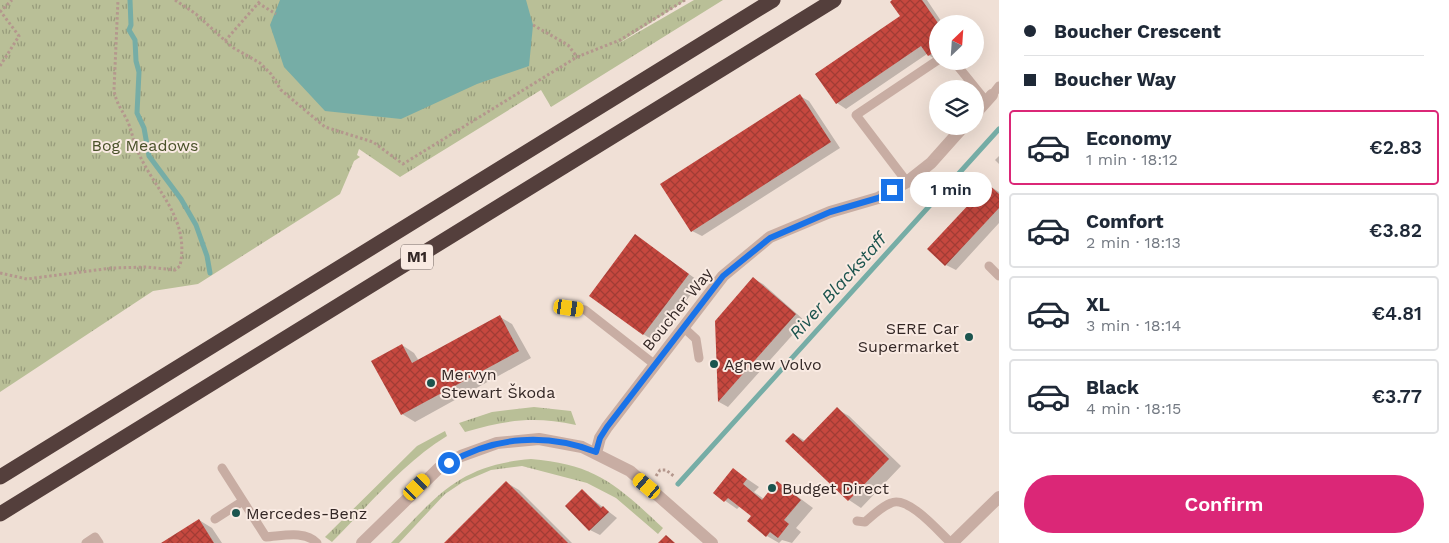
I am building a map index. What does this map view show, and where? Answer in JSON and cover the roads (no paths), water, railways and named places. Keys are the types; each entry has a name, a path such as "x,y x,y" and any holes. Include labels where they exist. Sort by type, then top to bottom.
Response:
{"highway":[{"name":"M1","path":"0,477 773,0"},
{"name":"M1","path":"0,514 834,0"}],"street":[{"name":"Boucher Way","path":"596,452 600,438 607,427 723,276 770,238 830,212 878,198 907,182 931,163 956,135"},
{"path":"362,543 429,475 461,456 497,443 539,439 566,443 596,452 630,471 712,543"},
{"path":"951,543 999,497"}],"lane":[{"path":"907,182 856,115 929,66"},
{"path":"963,70 992,94"},
{"path":"989,266 999,276"},
{"path":"569,308 585,310 654,364"},
{"path":"683,327 696,339 699,358"},
{"path":"222,468 266,537 298,535 313,539 317,543"},
{"path":"215,519 243,502"},
{"path":"857,521 865,522 892,502 901,502 918,512 951,543"},
{"path":"86,543 95,537 99,543"}],"water":[{"path":"280,0 526,0 533,25 529,66 477,84 401,119 325,111 284,67 270,25"}],"waterway":[{"path":"130,0 131,25 129,30 135,40 136,61 139,72 137,113 144,128 149,156 181,199 196,225 207,256 210,273"},
{"name":"River Blackstaff","path":"678,484 999,129"}],"place":[{"name":"SERE Car Supermarket","path":"969,337"},
{"name":"Agnew Volvo","path":"714,364"},
{"name":"Mervyn Stewart Škoda","path":"431,383"},
{"name":"Budget Direct","path":"772,488"},
{"name":"Mercedes-Benz","path":"236,513"}],"park label":[{"name":"Bog Meadows","path":"145,145"}]}
